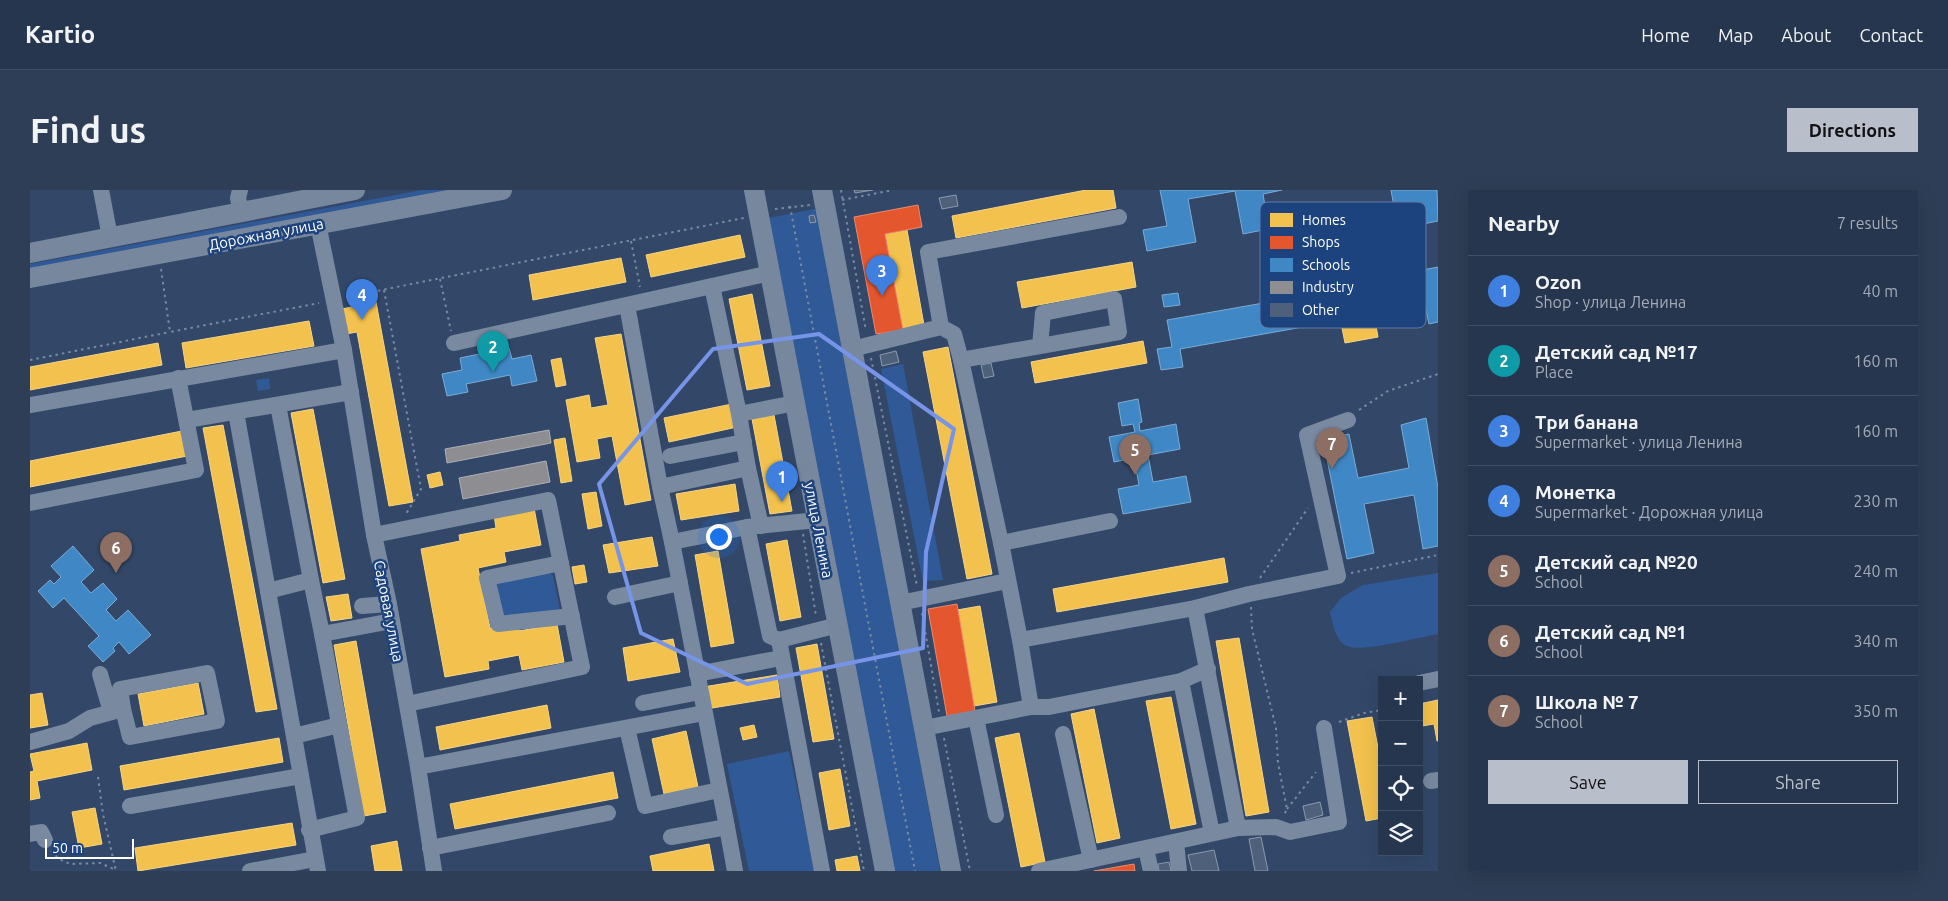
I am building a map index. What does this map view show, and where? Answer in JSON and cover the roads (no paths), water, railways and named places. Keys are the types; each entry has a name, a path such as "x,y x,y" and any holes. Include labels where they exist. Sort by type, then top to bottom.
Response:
{"main road":[{"name":"Дорожная улица","path":"30,253 355,190"},
{"name":"Дорожная улица","path":"30,278 502,190"},
{"name":"улица Ленина","path":"754,190 885,871"},
{"path":"822,190 860,347 900,603 932,726 951,871"}],"street":[{"path":"101,190 110,237"},
{"path":"240,190 238,198 242,212"},
{"path":"941,327 928,252 1119,217"},
{"name":"Садовая улица","path":"318,224 344,350 374,535 389,604 418,767 434,871"},
{"path":"454,343 770,273"},
{"path":"712,286 744,442 770,636 779,640 838,625"},
{"path":"962,360 1040,346 1118,332 1114,300 1043,314 1040,346"},
{"path":"635,303 660,486 735,871"},
{"path":"860,347 941,327 954,334 962,360 1001,543 1031,707"},
{"path":"30,405 344,350"},
{"path":"30,503 196,470 178,378"},
{"path":"187,420 351,392"},
{"path":"739,414 795,403"},
{"path":"278,405 357,818 310,830"},
{"path":"236,412 317,865 250,871"},
{"path":"1020,640 1195,608 1249,594 1338,576 1307,435 1348,420"},
{"path":"670,456 744,442"},
{"path":"660,486 748,468"},
{"path":"374,535 548,500 582,667 407,704"},
{"path":"672,542 800,520 818,520"},
{"path":"1001,543 1110,521"},
{"path":"561,563 488,578 498,624 572,616"},
{"path":"268,591 311,580"},
{"path":"900,603 1007,581"},
{"path":"615,597 680,583"},
{"path":"362,606 389,604"},
{"path":"1195,608 1238,828"},
{"path":"322,634 392,621"},
{"path":"779,640 822,871"},
{"path":"697,674 781,658"},
{"path":"932,726 1031,707 1049,707 1181,681 1208,669"},
{"path":"100,674 117,711 130,737 217,721 207,674 120,688 117,711"},
{"path":"1423,682 1438,679"},
{"path":"1181,681 1212,834"},
{"path":"643,703 700,692"},
{"path":"30,742 69,731 90,718 117,711"},
{"path":"418,767 704,713"},
{"path":"976,718 996,815"},
{"path":"294,736 339,725"},
{"path":"1039,871 1238,828 1276,827 1290,832 1339,822 1328,754 1332,725"},
{"path":"627,728 645,806 719,790"},
{"path":"1063,734 1091,860"},
{"path":"130,806 301,776"},
{"path":"430,848 608,814"},
{"path":"671,837 727,827"},
{"path":"30,834 41,832 45,840"},
{"path":"1176,842 1179,871"},
{"path":"1146,849 1152,871"}],"place":[{"name":"Три банана","path":"882,296"},
{"name":"Монетка","path":"362,320"},
{"name":"Детский сад №17","path":"493,372"},
{"name":"Школа № 7","path":"1332,469"},
{"name":"Детский сад №20","path":"1135,475"},
{"name":"Ozon","path":"782,502"},
{"name":"Детский сад №1","path":"116,573"}]}
